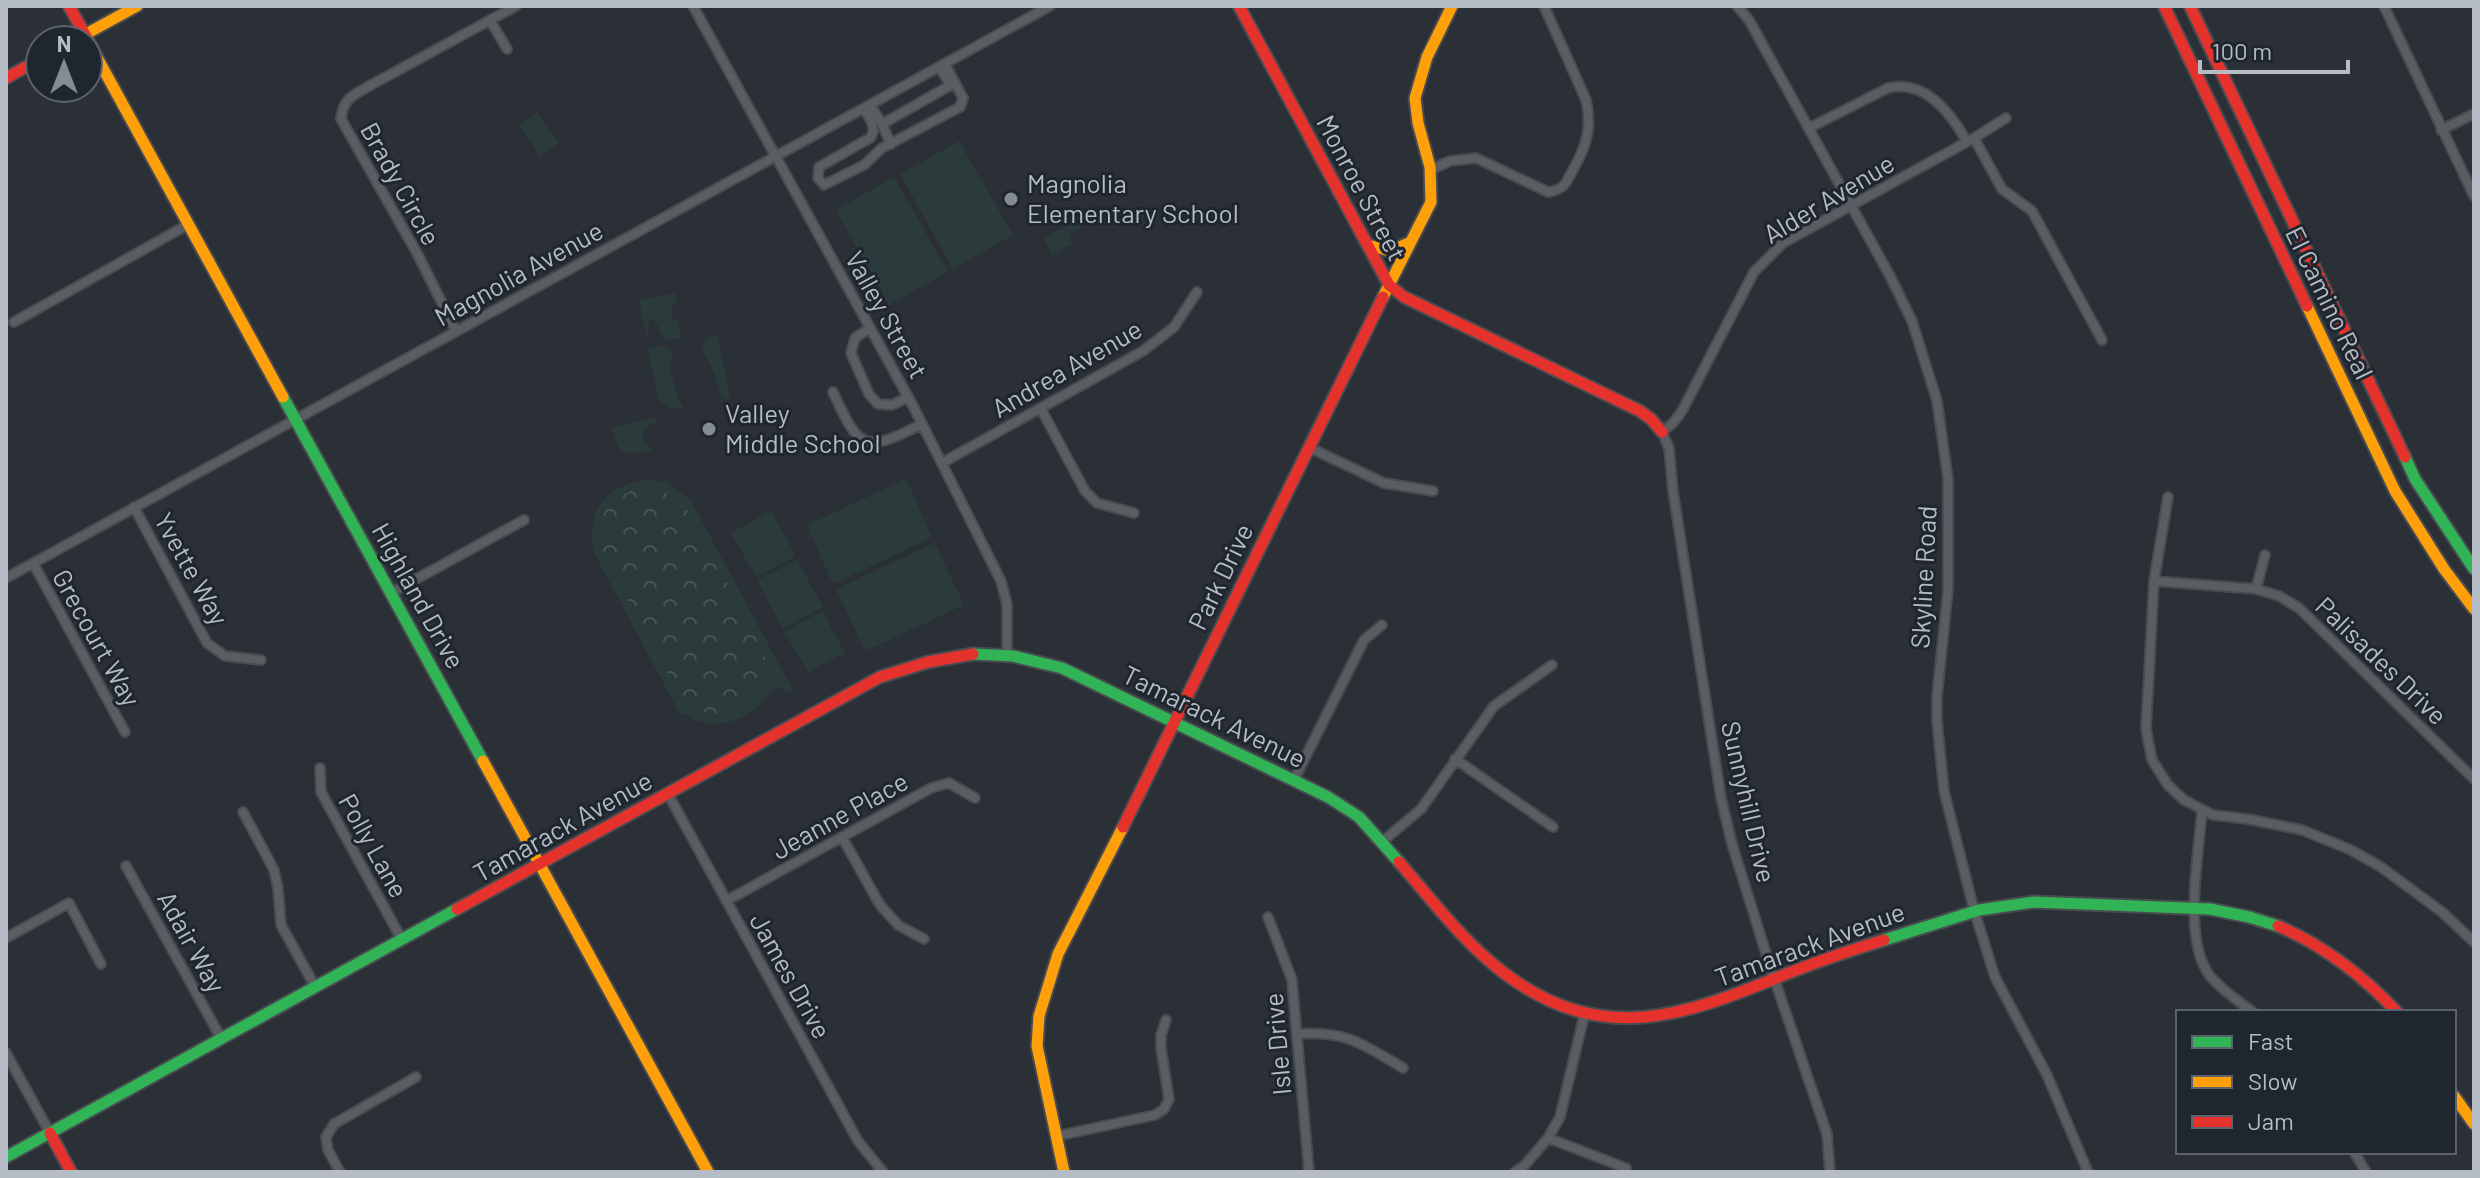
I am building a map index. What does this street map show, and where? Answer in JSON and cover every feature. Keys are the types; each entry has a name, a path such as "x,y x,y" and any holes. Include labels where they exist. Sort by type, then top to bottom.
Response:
{"main road":[{"path":"104,27 137,6"},
{"name":"Monroe Street","path":"1239,6 1389,285 1404,297 1443,317 1640,411 1662,432"},
{"name":"Park Drive","path":"1064,1172 1037,1046 1039,1016 1050,977 1058,954 1176,722 1308,447 1431,202 1432,169 1415,109 1417,82 1452,6"},
{"name":"El Camino Real","path":"2164,6 2395,491 2444,569 2474,609"},
{"name":"El Camino Real","path":"2190,6 2415,479 2474,569"},
{"path":"6,78 24,68"},
{"name":"Highland Drive","path":"104,74 708,1172"},
{"path":"1367,245 1383,252 1396,251 1411,241"},
{"name":"Tamarack Avenue","path":"6,1157 880,677 951,655 1007,655 1062,668 1328,797 1357,815 1383,841 1495,968 1534,994 1585,1012 1654,1017 1678,1014 1721,1003 1816,962 1974,910 2042,901 2220,911 2262,921 2317,943 2371,982 2395,1010"},
{"path":"2456,1099 2474,1124"},
{"path":"50,1133 71,1172"}],"street":[{"name":"Brady Circle","path":"456,331 418,255 341,119 342,107 349,98 516,6"},
{"name":"Valley Street","path":"693,6 908,397 1001,581 1007,604 1007,655"},
{"name":"Magnolia Avenue","path":"6,578 1050,6"},
{"path":"1432,169 1450,161 1476,158 1548,192 1558,191 1568,182 1588,138 1589,115 1586,100 1544,6"},
{"name":"Skyline Road","path":"1737,6 1749,20 1890,276 1912,321 1937,401 1948,479 1948,589 1937,697 1946,801 1995,977 2047,1075 2088,1172"},
{"path":"2384,6 2474,196"},
{"path":"490,20 507,49"},
{"path":"882,124 951,85 942,65"},
{"path":"867,107 873,134 819,167 818,178 824,185 864,165 882,148 960,107 963,98 942,65"},
{"path":"1809,128 1888,88 1901,85 1918,89 1941,106 1960,127 2002,189 2032,211 2102,340"},
{"path":"867,107 882,124 891,144"},
{"path":"2441,130 2474,114"},
{"name":"Alder Avenue","path":"1662,432 1682,411 1754,272 1783,243 2006,118"},
{"path":"14,322 189,224"},
{"name":"Andrea Avenue","path":"942,463 1143,351 1174,327 1197,292"},
{"path":"870,328 855,338 851,353 869,394 878,404 892,405 908,397"},
{"path":"833,392 854,434 865,440 874,443 888,441 922,424"},
{"path":"1041,409 1085,491 1097,503 1134,513"},
{"name":"Sunnyhill Drive","path":"1662,432 1669,448 1674,501 1721,798 1774,979 1827,1134 1830,1172"},
{"path":"1308,447 1384,483 1433,491"},
{"path":"2168,497 2154,581 2146,729 2152,760 2168,785 2184,800 2202,810 2302,830 2351,850 2381,867 2442,912 2474,942"},
{"name":"Yvette Way","path":"134,507 207,643 225,656 261,660"},
{"path":"391,593 524,520"},
{"path":"2256,589 2265,555"},
{"name":"Grecourt Way","path":"33,563 125,732"},
{"name":"Palisades Drive","path":"2154,581 2256,589 2279,596 2299,608 2474,779"},
{"path":"1294,780 1364,640 1382,625"},
{"path":"1383,841 1421,809 1494,706 1552,665"},
{"path":"1455,759 1553,827"},
{"name":"Polly Lane","path":"320,768 321,792 402,940"},
{"name":"Jeanne Place","path":"726,901 931,788 949,783 975,798"},
{"name":"James Drive","path":"668,794 858,1141 883,1172"},
{"path":"2202,810 2194,933 2208,974 2250,1010"},
{"path":"243,812 274,870 281,925 316,988"},
{"path":"842,837 880,905 898,925 924,939"},
{"name":"Adair Way","path":"126,866 221,1038"},
{"path":"6,938 69,903 101,964"},
{"name":"Isle Drive","path":"1268,917 1292,980 1309,1172"},
{"path":"1515,1172 1548,1138 1560,1117 1585,1012"},
{"path":"1057,1136 1155,1115 1164,1109 1169,1099 1161,1048 1166,1020"},
{"path":"1298,1034 1326,1032 1343,1036 1403,1068"},
{"path":"6,1053 50,1133"},
{"path":"340,1172 328,1150 326,1137 334,1124 416,1077"},
{"path":"1548,1138 1626,1168"}],"green space":[{"path":"537,112 559,143 540,156 519,125"},
{"path":"959,141 1013,235 953,269 900,174"},
{"path":"894,177 948,272 889,305 836,210"},
{"path":"1081,206 1090,223 1069,234 1066,230 1073,244 1052,255 1043,238 1065,227 1060,218"},
{"path":"675,293 677,303 670,312 678,322 681,338 665,341 654,319 649,320 647,341 639,300"},
{"path":"718,335 730,399 724,400 702,348 706,337"},
{"path":"665,345 673,354 670,367 683,408 673,409 658,400 648,348"},
{"path":"656,418 657,423 650,425 642,436 645,445 655,450 629,454 619,449 611,427"},
{"path":"646,479 668,482 690,499 793,690 787,693 782,687 774,690 741,718 712,724 693,719 685,713 681,716 594,553 593,524 601,503 619,488"},
{"path":"906,479 932,537 833,584 807,525"},
{"path":"639,488 664,492 685,506 762,648 766,668 763,684 755,698 742,708 727,713 711,713 694,707 679,695 601,550 600,528 606,511 619,498"},
{"path":"771,511 796,556 756,577 731,533"},
{"path":"935,543 964,605 865,651 836,589"},
{"path":"797,560 823,607 783,629 757,580"},
{"path":"822,611 845,653 808,672 784,632"}],"traffic: fast":[{"path":"283,397 483,761"},
{"path":"2405,457 2415,479 2474,569"},
{"path":"973,654 1013,656 1062,668 1328,797 1359,817 1399,862"},
{"path":"1884,940 1979,910 2034,902 2210,909 2278,926"},
{"path":"6,1157 457,909"}],"traffic: slow":[{"path":"104,24 137,6"},
{"path":"1383,297 1431,202 1430,167 1415,98 1427,57 1452,6"},
{"path":"104,70 283,397"},
{"path":"1368,245 1390,251 1411,242"},
{"path":"2307,306 2395,491 2444,569 2474,609"},
{"path":"483,761 708,1172"},
{"path":"1064,1172 1037,1046 1039,1016 1058,954 1123,827"},
{"path":"2456,1099 2474,1124"}],"traffic: jam":[{"path":"69,6 79,24"},
{"path":"1239,6 1389,285 1404,297 1640,411 1662,432"},
{"path":"2164,6 2307,306"},
{"path":"2190,6 2405,457"},
{"path":"6,78 24,68"},
{"path":"1123,827 1383,297"},
{"path":"457,909 880,677 928,662 973,654"},
{"path":"1399,862 1461,934 1504,973 1540,996 1575,1010 1609,1017 1644,1017 1678,1012 1884,940"},
{"path":"2278,926 2342,963 2395,1010"},
{"path":"50,1133 71,1172"}],"place":[{"name":"Magnolia Elementary School","path":"1011,199"},
{"name":"Valley Middle School","path":"709,429"}]}
